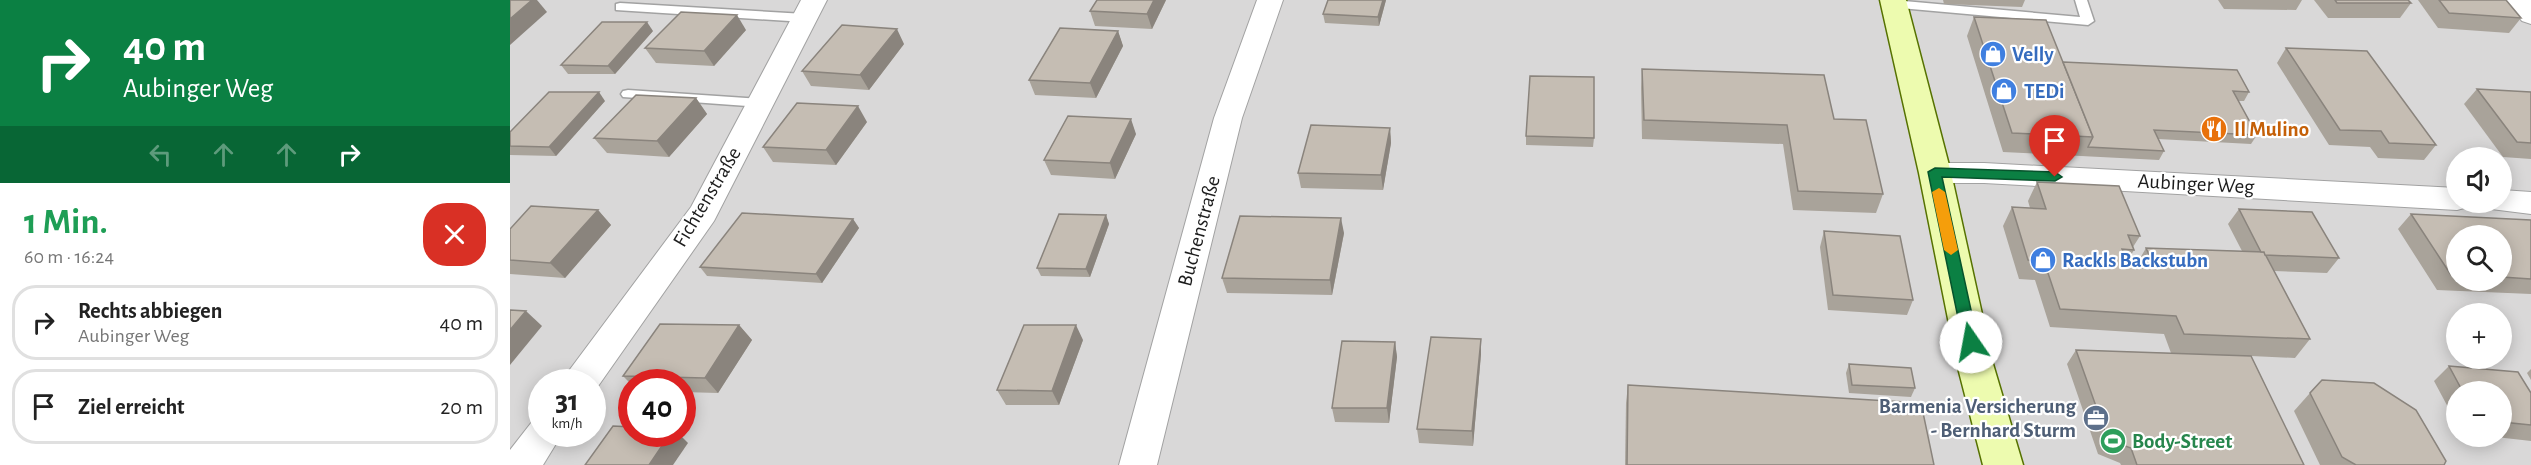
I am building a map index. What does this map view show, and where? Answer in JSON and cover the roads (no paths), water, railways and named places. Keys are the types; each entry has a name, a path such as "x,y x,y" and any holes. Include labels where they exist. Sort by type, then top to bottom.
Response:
{"street":[{"name":"Buchenstraße","path":"1138,465 1228,118 1270,0"},
{"path":"2517,0 2531,16"},
{"path":"1893,2 1935,172 1975,364 2003,465"},
{"name":"Fichtenstraße","path":"590,369 703,213 809,9"},
{"name":"Aubinger Weg","path":"1935,172 2446,198"},
{"path":"2512,202 2531,203"},
{"path":"521,465 534,447"}],"lane":[{"path":"1893,2 2088,21 2080,0"},
{"path":"620,7 809,9"},
{"path":"628,94 761,103"}],"place":[{"name":"Velly","path":"1993,54"},
{"name":"TEDi","path":"2004,91"},
{"name":"Il Mulino","path":"2214,129"},
{"name":"Rackls Backstubn","path":"2043,260"},
{"name":"Barmenia Versicherung - Bernhard Sturm","path":"2096,418"},
{"name":"Body-Street","path":"2113,441"}]}
